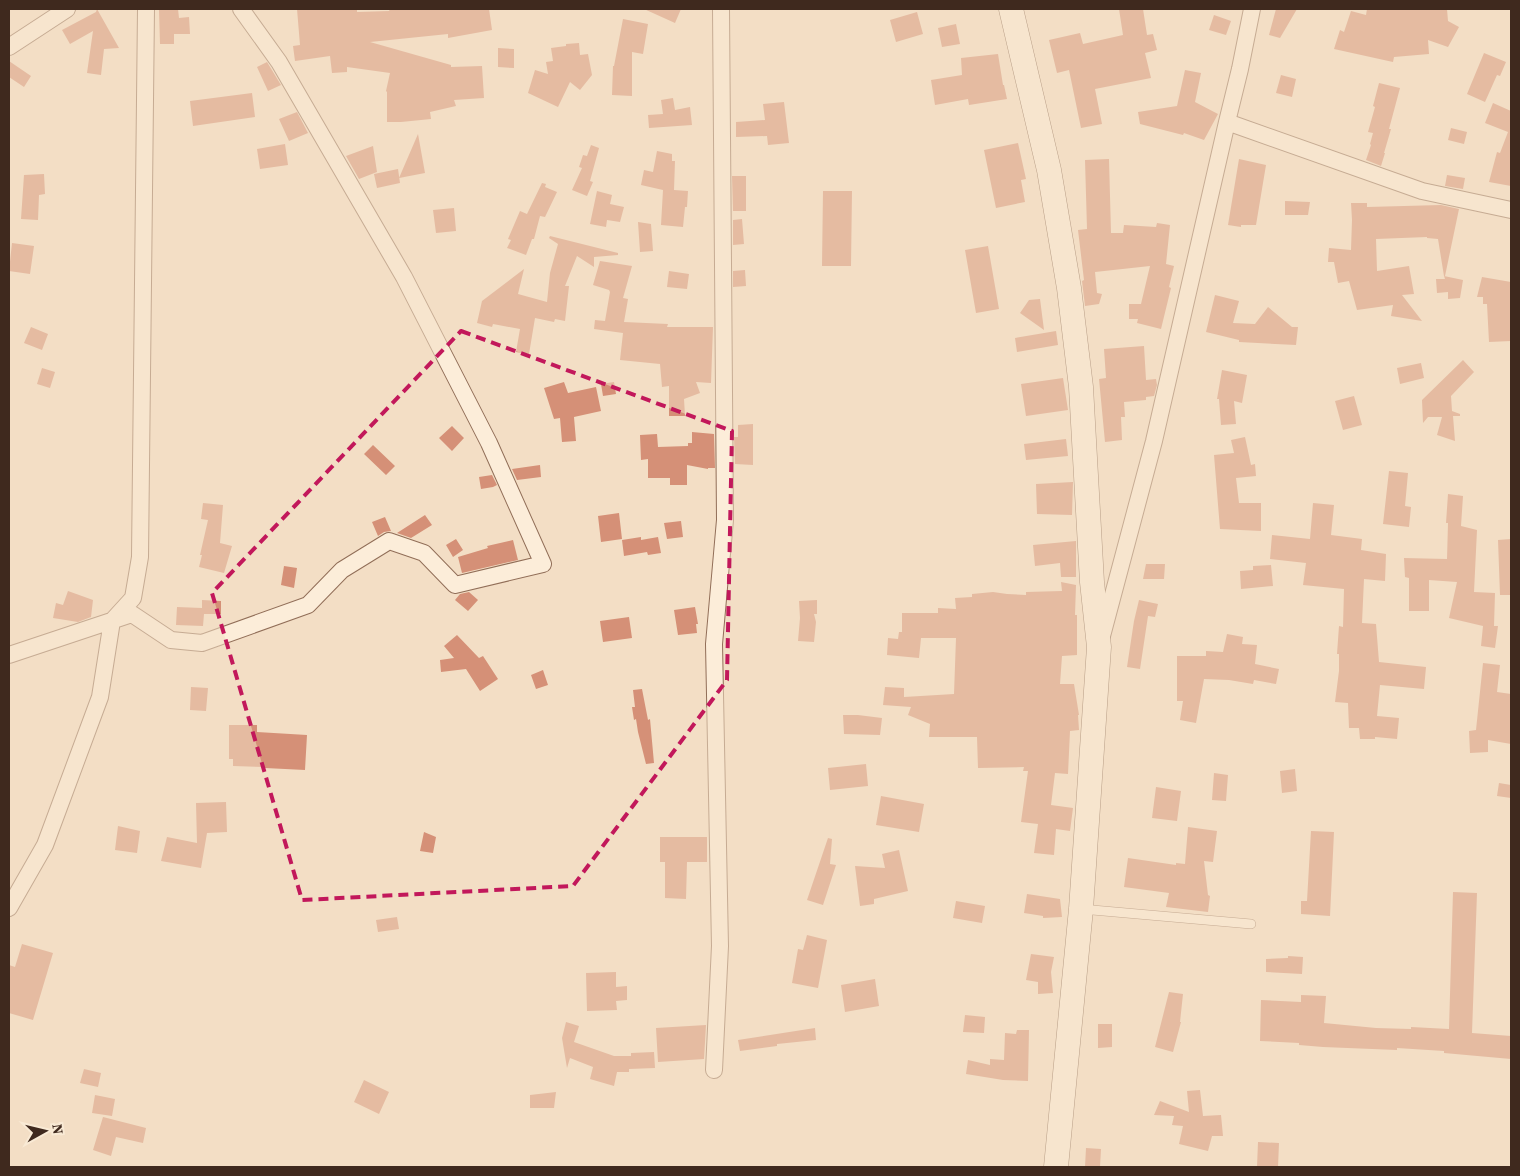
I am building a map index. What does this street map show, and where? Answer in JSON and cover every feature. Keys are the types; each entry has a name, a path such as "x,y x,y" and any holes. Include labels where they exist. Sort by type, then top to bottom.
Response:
{"main road":[{"path":"1011,9 1049,170 1068,288 1081,387 1092,582 1099,647 1081,909 1056,1167"}],"street":[{"path":"9,47 66,9"},
{"path":"9,908 45,845 100,697 112,621 133,598 140,557 146,9"},
{"path":"9,655 132,614 171,640 202,643 308,605 342,570 389,541 424,553 455,585 543,564 489,443 404,277 279,62 241,9"},
{"path":"714,1070 720,946 714,644 724,520 721,9"},
{"path":"1099,647 1154,441 1240,69 1252,9"},
{"path":"1227,122 1422,191 1511,210"}],"lane":[{"path":"1081,909 1251,924"}],"highlighted area":[{"path":"461,331 732,431 727,680 573,886 302,900 212,593"}],"building":[{"path":"97,9 119,48 104,49 101,75 87,73 93,31 70,44 62,30 96,12"},
{"path":"159,9 178,9 179,18 189,17 190,34 174,34 174,44 160,44"},
{"path":"297,9 357,9 357,12 389,11 390,9 489,9 492,30 448,38 448,34 370,42 451,65 451,67 482,66 484,98 454,100 456,106 430,112 431,119 387,122 386,91 390,73 347,67 347,72 332,73 330,56 295,61 293,46 300,45"},
{"path":"644,9 681,9 675,23"},
{"path":"1119,9 1143,9 1147,35 1153,34 1157,50 1145,53 1151,78 1095,89 1102,124 1081,128 1069,70 1057,73 1049,40 1080,33 1083,44 1123,35"},
{"path":"1276,9 1297,9 1280,38 1269,35"},
{"path":"1367,9 1447,9 1448,21 1459,27 1448,47 1428,40 1429,54 1394,57 1393,62 1334,49 1340,30 1344,32 1351,11 1366,15"},
{"path":"917,12 923,34 896,42 890,20"},
{"path":"1214,15 1231,21 1226,35 1209,30"},
{"path":"623,19 648,24 643,54 632,52 632,96 612,95 613,66"},
{"path":"956,24 960,44 942,47 938,28"},
{"path":"579,43 580,55 588,54 592,75 580,90 570,82 558,107 528,93 535,70 548,74 546,62 553,61 551,48"},
{"path":"498,48 514,49 514,68 498,67"},
{"path":"1484,53 1506,62 1500,76 1497,75 1485,102 1467,94"},
{"path":"998,54 1007,99 969,105 968,99 935,105 931,80 962,75 961,58"},
{"path":"9,61 31,76 24,87 9,77"},
{"path":"267,62 281,85 268,91 257,67"},
{"path":"1185,70 1201,73 1195,102 1218,114 1204,140 1184,133 1183,135 1140,124 1138,112 1177,106"},
{"path":"1281,75 1296,79 1292,97 1276,93"},
{"path":"1379,83 1400,88 1381,166 1366,160 1373,133 1368,132"},
{"path":"252,93 255,117 193,126 190,101"},
{"path":"673,98 675,110 690,107 692,125 649,128 648,115 663,114 661,100"},
{"path":"784,102 789,143 768,145 767,136 736,137 736,122 765,120 763,104"},
{"path":"1493,103 1511,111 1511,186 1489,182 1497,152 1500,153 1508,132 1485,123"},
{"path":"297,112 308,133 289,141 279,119"},
{"path":"1451,128 1467,132 1464,144 1448,140"},
{"path":"418,134 425,173 399,178"},
{"path":"1018,143 1026,179 1021,180 1025,202 996,208 984,150"},
{"path":"285,144 288,165 260,169 257,149"},
{"path":"591,145 599,148 590,181 593,182 587,196 572,190 582,168 579,167 583,155 587,156"},
{"path":"373,146 377,172 359,179 346,156"},
{"path":"657,151 672,154 672,161 675,161 674,190 688,191 683,227 661,225 663,190 641,185 644,170 653,172"},
{"path":"1109,159 1111,233 1123,233 1124,225 1156,227 1157,223 1170,225 1166,264 1174,266 1169,287 1171,288 1161,329 1137,323 1138,319 1129,319 1129,304 1141,304 1150,266 1095,272 1097,293 1102,294 1099,304 1085,306 1078,230 1087,229 1085,160"},
{"path":"1239,159 1266,165 1256,225 1241,225 1241,227 1228,225"},
{"path":"398,169 400,183 377,188 374,174"},
{"path":"44,174 45,194 39,195 38,220 21,219 24,175"},
{"path":"1447,175 1465,178 1463,189 1445,186"},
{"path":"732,176 746,176 746,211 733,211"},
{"path":"542,183 546,184 545,187 557,192 545,217 540,216 534,239 532,239 526,255 507,248 511,240 508,239 520,211 527,214"},
{"path":"597,191 612,195 610,204 624,207 620,222 607,220 606,227 590,224"},
{"path":"823,191 852,191 851,266 822,266"},
{"path":"1285,201 1310,202 1308,215 1285,215"},
{"path":"1351,203 1367,203 1367,207 1441,205 1459,209 1445,276 1438,239 1427,237 1376,239 1377,271 1409,266 1414,294 1402,295 1422,321 1391,316 1393,305 1357,310 1349,281 1338,283 1334,262 1328,262 1329,248 1351,250"},
{"path":"454,208 456,231 436,233 433,210"},
{"path":"742,219 744,244 733,245 733,220"},
{"path":"638,222 651,224 653,251 640,252"},
{"path":"550,236 618,253 618,255 594,257 594,267 577,256 565,286 569,286 565,321 555,319 554,322 535,318 529,354 516,352 520,329 493,324 492,327 477,323 482,301 524,269 518,294 547,302 550,273 558,244 549,238"},
{"path":"12,243 34,246 30,274 9,271"},
{"path":"988,246 999,309 976,313 965,250"},
{"path":"600,261 632,266 623,298 628,299 624,322 668,324 667,327 713,327 711,383 696,382 700,393 684,399 685,416 669,416 669,386 662,387 660,364 620,360 623,333 594,329 595,320 605,321 610,292 593,285"},
{"path":"745,270 746,286 733,287 733,271"},
{"path":"669,271 689,274 687,289 667,287"},
{"path":"1444,276 1463,280 1460,298 1448,299 1448,292 1437,293 1436,279 1445,279"},
{"path":"1482,277 1511,282 1511,341 1489,342 1487,304 1483,304 1483,297 1477,297"},
{"path":"1215,295 1239,301 1233,323 1255,324 1268,307 1292,327 1298,327 1296,345 1239,342 1239,340 1206,332"},
{"path":"1040,299 1044,330 1020,313 1029,300"},
{"path":"31,327 48,334 42,350 24,343"},
{"path":"1056,331 1058,345 1017,352 1015,338"},
{"path":"1144,346 1146,380 1156,379 1157,385 1154,396 1146,397 1146,400 1124,402 1125,417 1121,417 1122,440 1105,442 1099,379 1106,378 1104,349"},
{"path":"1463,360 1474,372 1451,396 1452,411 1460,414 1460,416 1453,416 1455,441 1437,435 1442,417 1428,417 1423,423 1422,400"},
{"path":"1421,363 1424,378 1400,384 1397,368"},
{"path":"42,368 55,372 50,388 37,384"},
{"path":"1222,370 1247,375 1242,403 1234,401 1236,424 1221,425 1219,399 1217,399"},
{"path":"1063,378 1068,410 1026,416 1021,384"},
{"path":"564,382 568,393 596,387 601,411 574,417 576,441 562,442 560,418 554,419 544,388"},
{"path":"614,382 616,394 603,396 601,384"},
{"path":"1354,396 1362,425 1343,430 1335,401"},
{"path":"753,424 753,465 735,464 734,437 738,437 738,425"},
{"path":"452,426 464,438 452,451 439,438"},
{"path":"692,432 714,434 715,468 708,469 687,465 687,485 670,485 670,478 648,478 648,459 641,460 640,435 657,434 658,447 688,446 688,443 692,443"},
{"path":"1245,437 1251,465 1255,464 1256,476 1236,478 1239,503 1261,503 1261,531 1220,529 1214,455 1234,453 1231,440"},
{"path":"1066,439 1068,456 1026,460 1024,444"},
{"path":"373,445 395,466 386,475 364,454"},
{"path":"540,465 541,477 517,480 512,469"},
{"path":"1389,471 1408,473 1405,506 1411,507 1409,527 1383,524"},
{"path":"492,475 497,485 481,489 479,477"},
{"path":"1073,482 1072,515 1037,514 1036,484"},
{"path":"1448,494 1463,496 1461,526 1477,530 1474,592 1495,593 1494,626 1498,626 1495,648 1481,646 1483,626 1449,618 1457,582 1429,580 1429,611 1409,611 1409,578 1405,577 1404,558 1447,559 1448,523 1446,523"},
{"path":"203,503 223,505 220,543 232,546 224,573 199,567 208,520 201,519"},
{"path":"1313,503 1334,505 1331,535 1362,539 1361,550 1386,554 1385,581 1364,579 1362,623 1376,624 1379,662 1426,667 1424,689 1380,685 1377,716 1399,718 1397,739 1375,737 1375,739 1360,739 1359,728 1349,728 1348,703 1335,702 1339,671 1339,654 1337,654 1339,626 1343,627 1344,589 1303,585 1306,563 1270,559 1272,535 1310,539"},
{"path":"619,513 622,539 601,542 598,516"},
{"path":"425,515 432,525 411,538 397,533"},
{"path":"385,517 391,531 384,532 378,536 372,522"},
{"path":"681,521 683,537 667,539 664,523"},
{"path":"641,537 641,540 658,537 661,553 648,555 647,552 624,556 622,540"},
{"path":"456,539 463,550 453,557 446,545"},
{"path":"1511,539 1511,595 1500,595 1498,540"},
{"path":"513,540 518,560 462,573 458,557 488,548 487,546"},
{"path":"1076,541 1076,577 1061,577 1060,563 1035,566 1033,545"},
{"path":"1146,564 1165,564 1164,579 1143,579"},
{"path":"1271,565 1273,586 1241,589 1240,571 1253,570 1253,566"},
{"path":"284,566 297,568 294,588 281,585"},
{"path":"1061,582 1076,585 1077,655 1062,656 1060,684 1074,684 1079,715 1079,730 1070,731 1068,774 1055,773 1051,805 1073,808 1070,831 1056,829 1054,855 1034,853 1038,824 1021,822 1028,771 1023,771 1024,767 978,768 977,737 929,737 930,724 908,715 911,707 883,705 885,687 904,688 904,697 954,694 956,638 921,638 919,658 887,655 888,638 898,639 899,632 902,632 902,613 938,613 938,608 956,609 955,598 972,597 972,594 993,592 1026,595 1026,592 1062,591"},
{"path":"68,591 93,600 91,617 78,622 53,618 56,603 63,605"},
{"path":"469,592 478,600 468,611 455,600 460,594"},
{"path":"202,600 221,601 221,614 204,614 203,626 176,625 177,607 202,608"},
{"path":"817,600 817,614 814,614 816,622 814,642 798,641 799,601"},
{"path":"1139,600 1158,604 1155,617 1148,616 1140,669 1127,667"},
{"path":"695,607 698,624 696,624 697,633 678,635 674,610"},
{"path":"629,617 632,638 603,642 600,621"},
{"path":"1227,634 1243,637 1242,644 1257,645 1255,664 1279,669 1276,684 1254,680 1253,684 1229,680 1204,679 1196,723 1180,720 1183,701 1177,701 1177,656 1206,656 1206,651 1223,652"},
{"path":"457,635 479,658 483,656 498,679 480,691 466,669 441,672 440,660 454,658 444,646"},
{"path":"1483,663 1500,665 1497,692 1511,694 1511,744 1488,740 1488,752 1470,753 1469,731 1476,730"},
{"path":"543,670 548,685 536,689 531,675"},
{"path":"191,687 208,688 206,711 190,710"},
{"path":"642,689 648,720 650,719 654,763 646,764 632,707 635,707 633,690"},
{"path":"843,715 882,718 880,735 844,734"},
{"path":"229,725 257,725 257,732 307,735 305,770 233,766 233,759 229,759"},
{"path":"866,764 868,786 830,790 828,768"},
{"path":"1295,769 1297,791 1282,793 1280,771"},
{"path":"1214,773 1228,775 1226,801 1212,800"},
{"path":"1499,783 1511,785 1511,798 1497,796"},
{"path":"1156,787 1181,791 1177,821 1152,818"},
{"path":"881,796 924,804 919,832 876,825"},
{"path":"226,802 227,832 207,833 201,868 161,861 167,837 197,843 196,803"},
{"path":"118,826 140,831 137,853 115,850"},
{"path":"1188,827 1217,831 1213,862 1204,861 1208,895 1210,896 1208,912 1166,907 1169,893 1124,887 1128,858 1176,865 1176,863 1185,864"},
{"path":"1311,831 1334,832 1330,916 1301,914 1301,901 1307,901"},
{"path":"424,832 436,837 433,853 420,851"},
{"path":"660,837 707,837 707,862 687,862 686,899 665,898 665,862 660,862"},
{"path":"828,838 832,839 830,864 836,865 823,905 807,900"},
{"path":"899,850 908,891 874,899 874,904 860,906 855,866 885,868 882,854"},
{"path":"1453,892 1477,893 1472,1033 1511,1036 1511,1059 1444,1053 1444,1051 1323,1047 1299,1045 1299,1043 1260,1041 1261,1000 1301,1002 1301,995 1326,996 1324,1023 1376,1028 1449,1029"},
{"path":"1027,894 1060,899 1062,917 1043,918 1043,916 1024,913"},
{"path":"956,901 985,906 982,923 953,918"},
{"path":"397,917 399,929 378,932 376,920"},
{"path":"807,935 827,940 818,988 792,983 798,949 803,950"},
{"path":"22,944 53,953 33,1020 9,1013 9,965 15,967"},
{"path":"1031,954 1054,957 1051,972 1053,993 1038,994 1038,982 1026,980"},
{"path":"1288,956 1303,957 1302,974 1266,972 1266,959 1288,958"},
{"path":"616,972 616,987 627,986 627,1000 616,1001 617,1010 587,1011 586,973"},
{"path":"875,979 879,1006 845,1012 841,985"},
{"path":"1169,992 1183,994 1181,1022 1173,1052 1155,1047"},
{"path":"965,1015 985,1017 984,1033 963,1032"},
{"path":"566,1022 579,1026 574,1042 614,1056 631,1056 631,1053 654,1052 655,1068 629,1069 629,1072 617,1072 614,1086 590,1079 593,1067 570,1058 567,1068 562,1038"},
{"path":"1098,1024 1112,1024 1112,1047 1098,1048"},
{"path":"706,1025 704,1059 658,1062 656,1028"},
{"path":"815,1028 816,1040 777,1044 777,1046 740,1051 738,1040"},
{"path":"1017,1030 1029,1030 1028,1081 1003,1080 966,1074 968,1060 990,1065 990,1059 1004,1060 1005,1033 1016,1034"},
{"path":"84,1069 101,1073 98,1087 80,1083"},
{"path":"364,1080 389,1092 379,1114 354,1102"},
{"path":"1200,1090 1203,1116 1221,1115 1223,1136 1212,1136 1208,1151 1179,1144 1183,1126 1172,1125 1174,1116 1154,1115 1160,1101 1189,1112 1187,1091"},
{"path":"556,1092 554,1108 530,1108 530,1095"},
{"path":"95,1095 115,1099 112,1116 92,1113"},
{"path":"103,1117 146,1128 143,1143 116,1137 111,1156 93,1150"},
{"path":"1258,1142 1279,1143 1278,1167 1257,1167"},
{"path":"1086,1148 1101,1149 1100,1167 1085,1167"}]}
